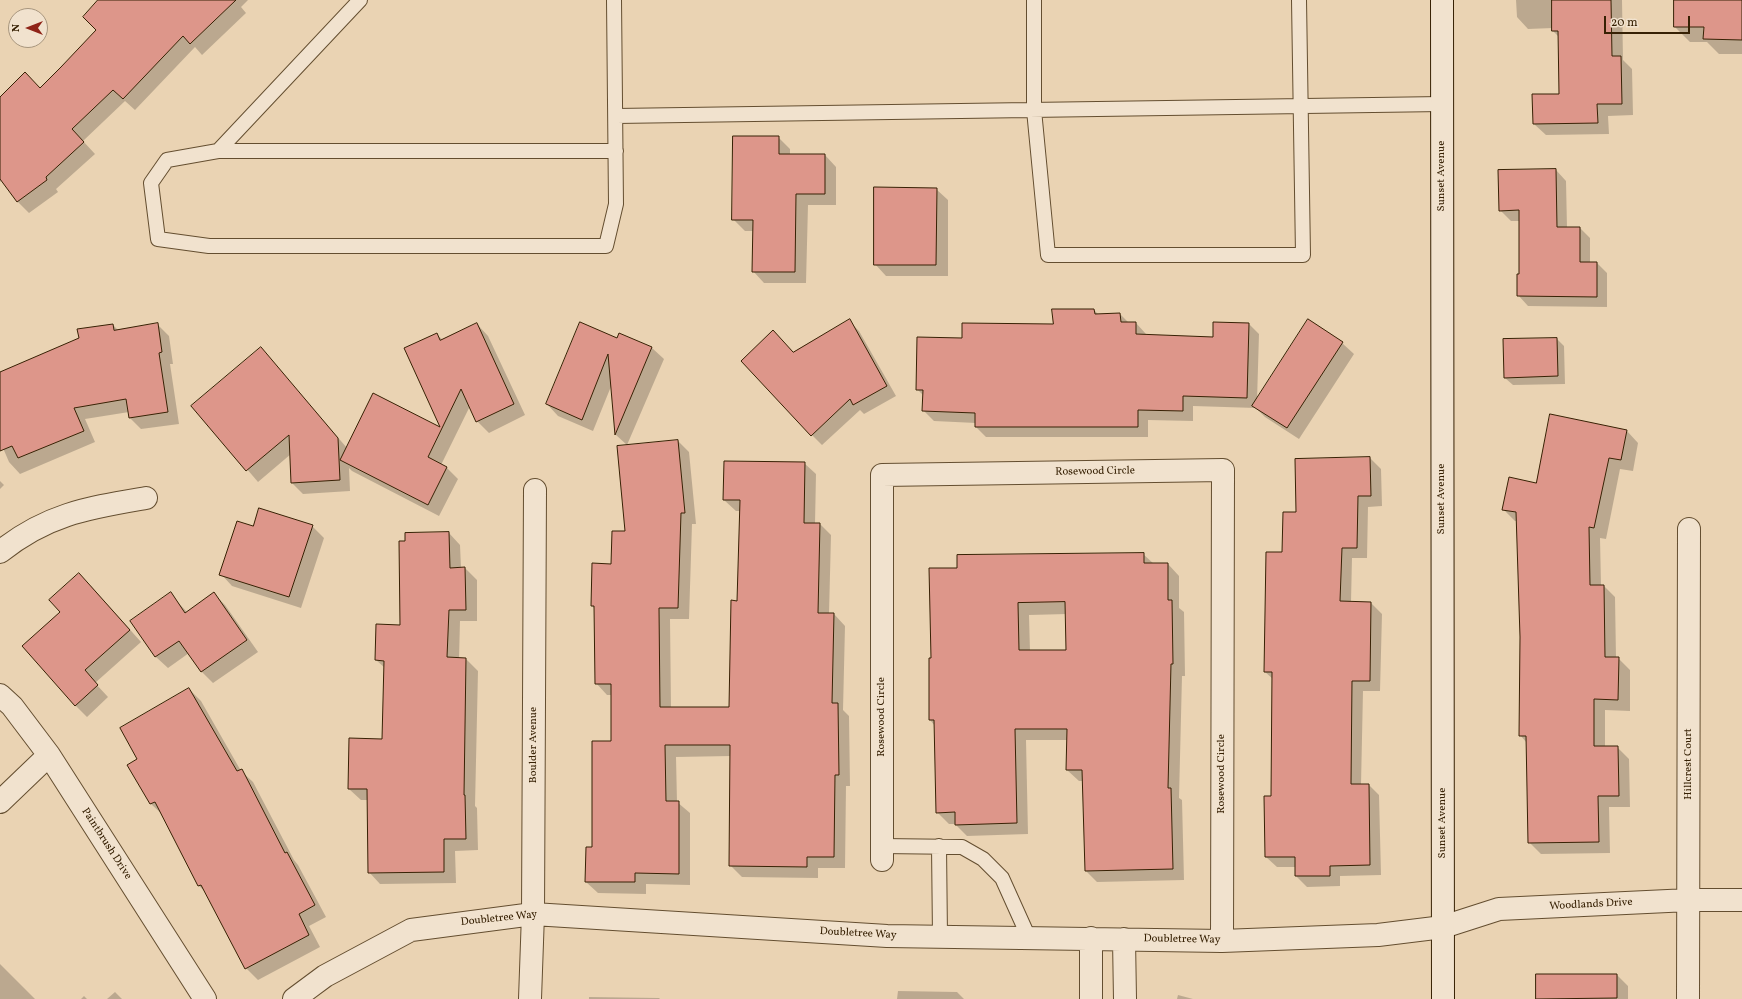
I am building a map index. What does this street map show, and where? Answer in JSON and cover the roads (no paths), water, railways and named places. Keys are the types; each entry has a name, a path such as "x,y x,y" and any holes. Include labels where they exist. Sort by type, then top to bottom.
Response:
{"street":[{"name":"Sunset Avenue","path":"1442,0 1443,999"},
{"name":"Rosewood Circle","path":"882,853 882,475 1223,470 1222,941"},
{"name":"Boulder Avenue","path":"530,999 533,914 535,490"},
{"path":"0,552 16,539 52,520 88,508 146,498"},
{"name":"Hillcrest Court","path":"1688,999 1689,529"},
{"name":"Paintbrush Drive","path":"0,695 12,706 49,755 205,999"},
{"path":"0,802 49,755"},
{"name":"Woodlands Drive","path":"1443,927 1499,909 1689,900 1742,900"},
{"name":"Doubletree Way","path":"294,999 325,976 411,930 533,914 886,936 940,937 1222,941 1378,935 1443,927"},
{"path":"1091,938 1091,999"},
{"path":"1124,939 1125,999"}],"lane":[{"path":"218,151 360,0"},
{"path":"614,0 616,116 616,151 616,204 606,246 209,246 158,239 151,183 167,160 218,151 616,151"},
{"path":"1034,0 1034,110 1048,255 1303,255 1299,0"},
{"path":"616,116 1442,104"},
{"path":"939,846 940,937"},
{"path":"882,853 939,846 962,847 983,859 1002,878 1029,938"}]}
